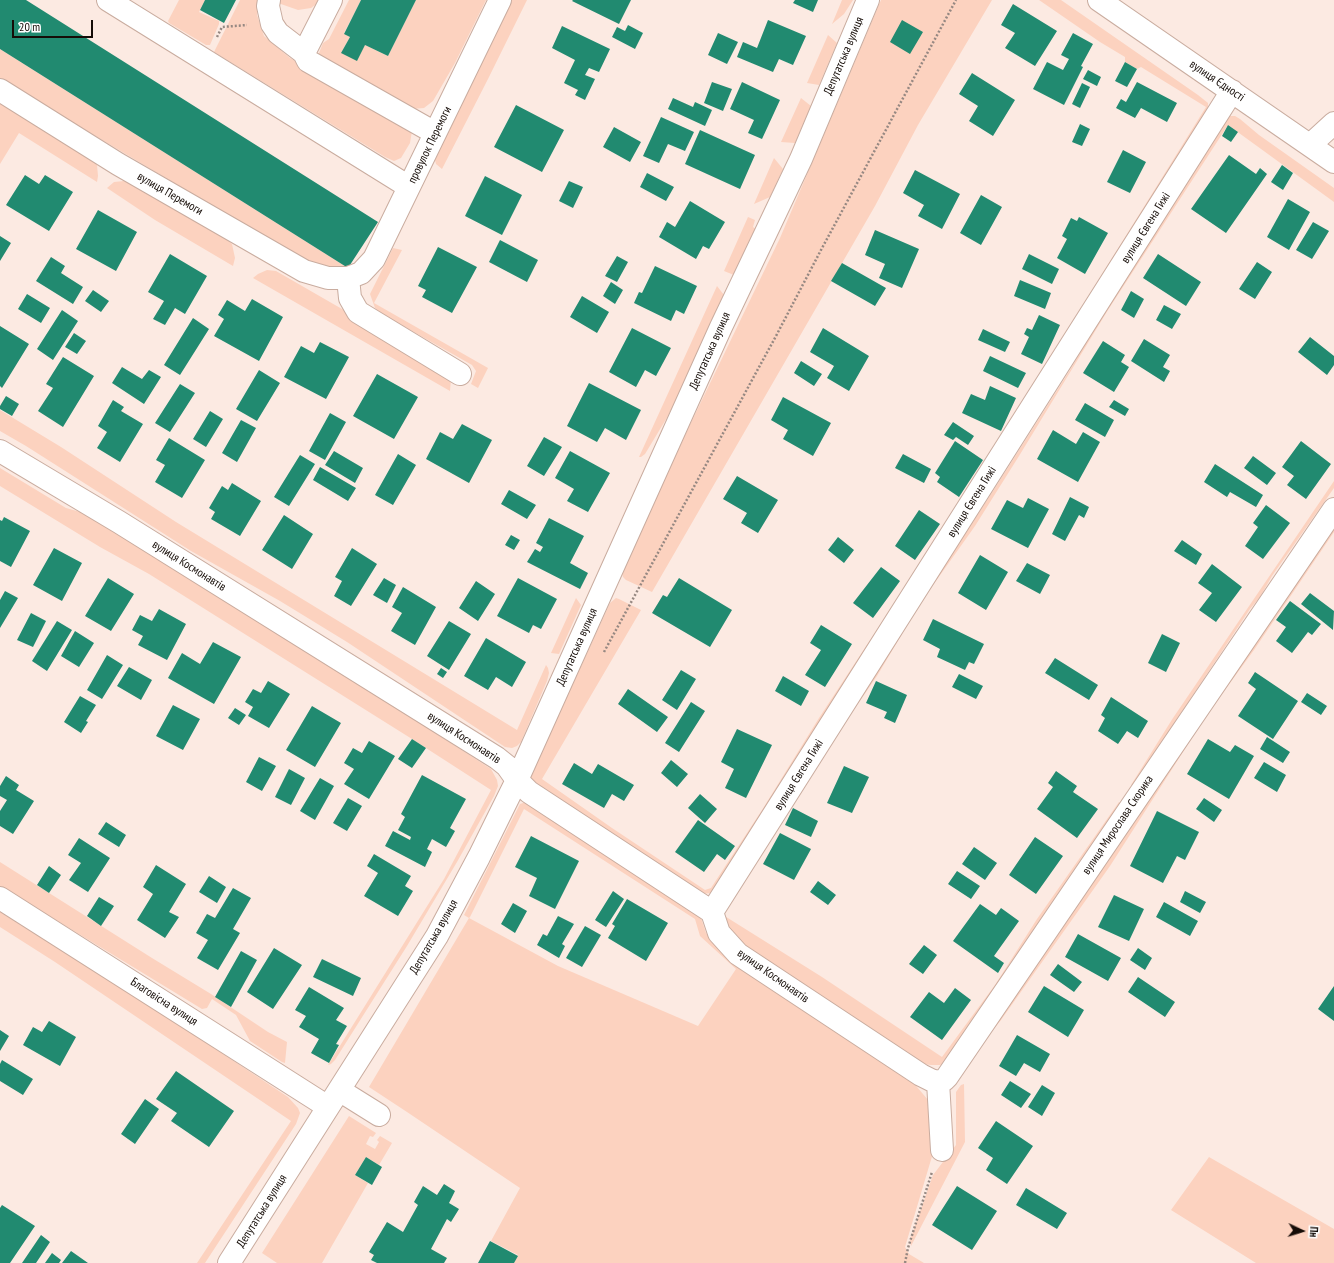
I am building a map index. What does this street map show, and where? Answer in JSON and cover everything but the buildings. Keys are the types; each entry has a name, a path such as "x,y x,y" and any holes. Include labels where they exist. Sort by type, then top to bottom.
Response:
{"street":[{"path":"108,0 409,187"},
{"path":"269,0 268,6 272,24 278,34 304,53 308,60 435,133"},
{"path":"304,53 331,0"},
{"name":"провулок Перемоги","path":"348,278 361,273 374,259 500,0"},
{"name":"Депутатська вулиця","path":"229,1263 437,936 479,858 517,780 721,326 801,159 868,0"},
{"name":"вулиця Єдності","path":"1099,0 1334,162"},
{"name":"вулиця Перемоги","path":"0,90 118,164 304,271 328,278 348,278"},
{"name":"вулиця Євгена Гижі","path":"712,912 1232,91"},
{"path":"1310,145 1334,123"},
{"path":"348,278 350,298 358,312 460,374"},
{"name":"вулиця Космонавтів","path":"0,451 119,522 497,758 507,766 517,780 529,792 712,912 719,933 738,954 921,1075 938,1082"},
{"name":"вулиця Мирослава Скорика","path":"938,1082 947,1077 1334,509"},
{"name":"Благовісна вулиця","path":"0,898 334,1098 379,1115"},
{"path":"938,1082 942,1150"}],"path":[{"path":"603,654 956,0"},
{"path":"205,60 222,27 272,24"},
{"path":"905,1263 910,1240 932,1173 942,1150"}],"shaded area":[{"path":"179,0 205,0 199,12 219,21 210,45 206,45 169,23 168,21"},
{"path":"240,0 259,0 257,15 264,36 290,58 404,123 412,131 410,143 401,158 394,161 385,157 214,52"},
{"path":"277,0 319,0 318,3 311,8 298,10 278,3"},
{"path":"349,0 361,0 344,33 350,37 341,53 365,45 388,56 416,0 486,0 455,63 433,101 424,108 412,109 319,58 319,53 323,43 329,39"},
{"path":"510,0 527,0 442,169 436,164 434,156"},
{"path":"842,0 853,0 844,14 832,24"},
{"path":"881,0 992,0 918,125 875,206 652,592 626,580 622,573 686,433 780,238"},
{"path":"1039,0 1061,0 1198,95 1208,103 1208,109 987,470 936,549 788,771 715,890 712,893 701,894 605,834 588,818 534,786 531,777 532,773 610,603 616,598 641,610 542,779 705,890 711,888 762,810 819,718 956,509 1206,107 1141,67 1137,69 1125,62 1125,57 1100,42"},
{"path":"828,35 837,43 819,85 807,83"},
{"path":"0,49 348,268 320,270 0,79"},
{"path":"801,98 811,106 795,143 781,142"},
{"path":"0,103 86,154 97,165 97,182 19,133 0,164"},
{"path":"1235,116 1240,119 1259,135 1334,188 1334,202 1228,125 1108,310 975,526 921,602 877,676 827,749 723,915 822,977 942,1057 995,985 1037,919 1119,802 1121,804 950,1061 940,1065 923,1064 746,951 717,914 993,491 1070,370 1109,301 1225,117"},
{"path":"774,158 783,169 770,197 754,204"},
{"path":"124,181 134,185 217,231 232,244 235,258 233,266 155,220 107,188 114,182"},
{"path":"748,217 755,220 753,227 757,230 734,275 724,271"},
{"path":"393,248 402,250 374,303 488,368 478,388 471,384 476,371 472,365 382,314 375,308 370,294"},
{"path":"267,270 276,271 441,366 451,379 450,391 253,278"},
{"path":"717,286 724,295 724,301 668,416 645,454 639,457"},
{"path":"0,410 61,447 176,522 517,730 546,665 549,673 547,681 521,742 512,748 505,747 347,642 280,601 191,551 0,431"},
{"path":"0,468 66,508 91,515 360,684 491,769 497,780 498,786 494,796 407,946 331,1064 328,1065 444,879 491,790 149,574 100,547 0,486"},
{"path":"1334,481 1334,488 1272,576 1260,597 1250,609 1134,784 1131,785 1173,718"},
{"path":"1334,520 1334,532 1254,650 1206,716 1110,866 1001,1020 974,1054"},
{"path":"576,598 581,605 559,654 551,653"},
{"path":"526,802 701,918 706,933 739,963 912,1081 928,1100 934,1126 933,1153 905,1247 909,1254 924,1263 514,1263 518,1255 491,1241 520,1188 369,1087 469,918 464,915 520,804","holes":["524,809 695,919 700,936 736,969 698,1026 558,966 469,918"]},
{"path":"0,862 211,994 268,1032 287,1042 285,1063 250,1041 236,1015 212,999 207,1008 202,1009 0,886"},
{"path":"0,907 288,1097 298,1108 300,1113 296,1124 205,1263 197,1263 291,1121 55,962 0,927"},
{"path":"964,1084 965,1142 911,1246 910,1240 933,1175 956,1145 956,1092 961,1085"},
{"path":"349,1116 376,1133 373,1137 370,1136 366,1144 375,1149 379,1142 377,1140 380,1136 392,1143 379,1165 366,1157 355,1175 368,1183 322,1263 277,1263 262,1253"},
{"path":"1209,1157 1334,1229 1334,1263 1256,1263 1171,1210"}]}
